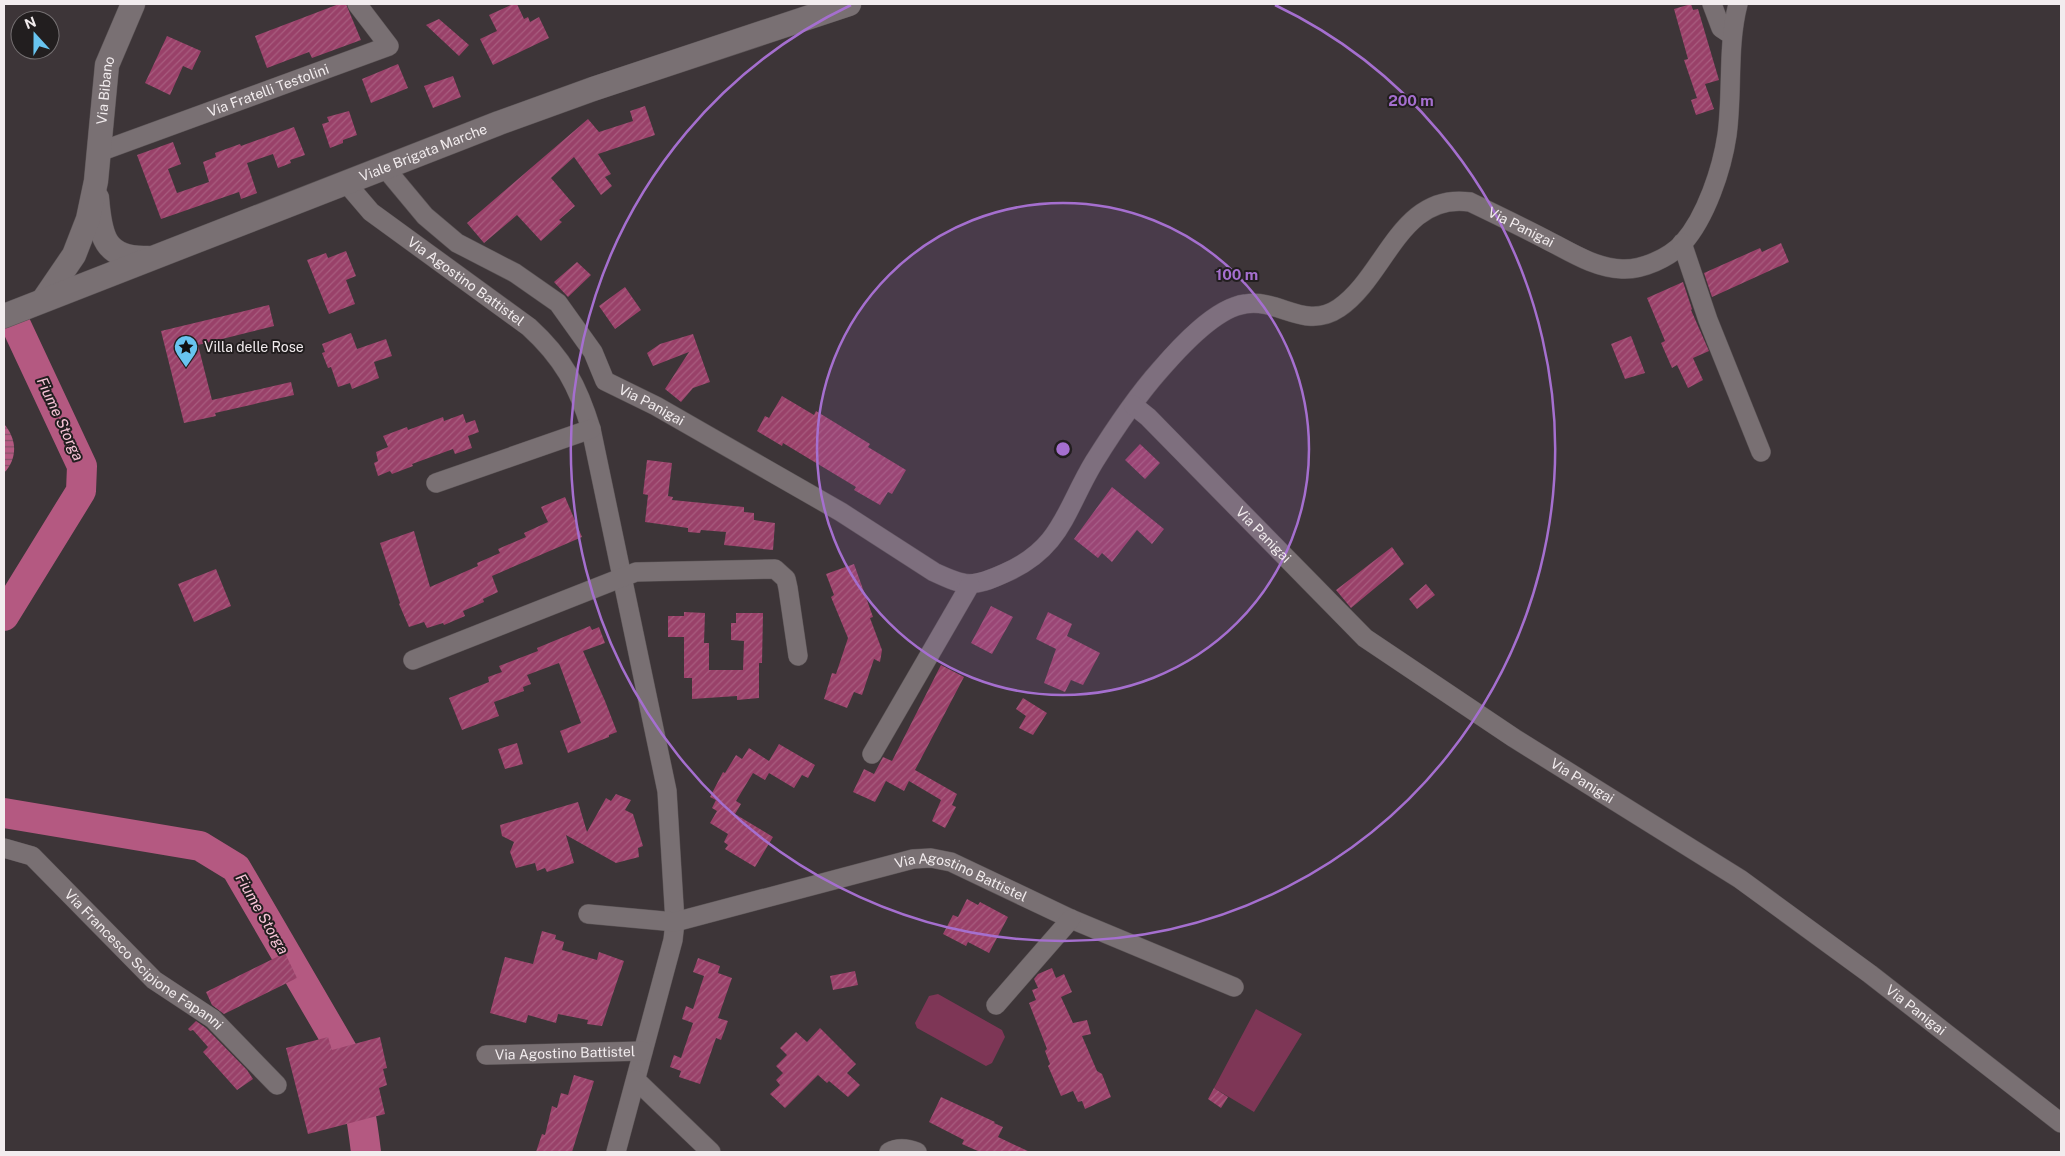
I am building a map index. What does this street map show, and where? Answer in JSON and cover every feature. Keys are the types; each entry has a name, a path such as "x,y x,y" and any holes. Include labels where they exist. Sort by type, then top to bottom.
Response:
{"street":[{"name":"Via Bibano","path":"44,299 74,255 88,219 96,181 106,64 133,4"},
{"name":"Via Fratelli Testolini","path":"99,152 389,46 357,4"},
{"name":"Viale Brigata Marche","path":"4,316 148,258 593,89 849,4"},
{"path":"1712,4 1721,28 1726,32"},
{"name":"Via Panigai","path":"385,168 425,216 457,243 515,273 558,303 593,352 604,381 656,406 832,507 934,572 950,580 970,585 986,582 1012,570 1029,561 1044,549 1056,533 1093,464 1144,390 1174,354 1212,320 1228,309 1245,304 1261,304 1312,317 1324,316 1352,297 1391,245 1412,222 1431,207 1456,200 1470,202 1586,260 1622,269 1638,267 1656,261 1682,243 1705,205 1723,156 1727,134 1732,37 1738,4"},
{"name":"Via Bibano","path":"96,181 99,220 102,235 108,246 119,254 133,259 148,258"},
{"name":"Via Agostino Battistel","path":"349,182 353,191 371,212 529,327 555,353 576,386 591,429 667,791 675,922 673,940 616,1152"},
{"path":"74,255 77,270 91,281 99,247 99,220"},
{"path":"1682,243 1711,328 1761,452"},
{"path":"576,386 592,380 604,381"},
{"name":"Via Panigai","path":"1133,405 1148,417 1365,638 1522,743 1740,879 1870,974 2061,1123"},
{"path":"436,483 591,429"},
{"path":"413,660 636,572 774,569 786,579 798,656"},
{"path":"872,754 970,585"},
{"name":"Via Francesco Scipione Fapanni","path":"4,848 32,856 154,980 213,1020 277,1085"},
{"name":"Via Agostino Battistel","path":"588,914 675,922 912,859 930,858 951,862 1071,918 1234,987"},
{"path":"996,1005 1071,918"},
{"name":"Via Agostino Battistel","path":"486,1055 643,1051"},
{"path":"636,1080 711,1152"},
{"path":"889,1152 894,1149 904,1148 917,1152"}],"shaded area":[{"path":"4,424 13,442 14,455 4,473"},
{"path":"938,994 1002,1030 1005,1037 992,1063 986,1066 917,1028 915,1023 929,996"},
{"path":"1256,1009 1302,1034 1254,1112 1214,1088"}],"building":[{"path":"339,4 346,4 361,40 312,58 309,52 267,68 255,36"},
{"path":"517,4 524,19 528,17 530,22 539,17 549,38 493,65 480,39 497,31 489,15"},
{"path":"1691,4 1693,10 1698,9 1719,80 1705,84 1714,109 1696,115 1691,100 1697,98 1684,60 1688,59 1674,9"},
{"path":"439,19 469,45 459,56 426,25"},
{"path":"167,36 201,51 192,70 183,66 170,95 145,83"},
{"path":"398,64 408,88 371,103 362,79"},
{"path":"453,76 461,97 433,108 424,86"},
{"path":"645,106 655,135 598,154 611,174 605,177 612,186 601,195 574,157 551,178 575,206 559,220 562,222 541,241 517,215 484,243 467,223 588,119 599,132 633,121 630,111"},
{"path":"349,111 357,135 343,140 343,143 330,148 322,124 329,122 327,117"},
{"path":"294,127 305,155 290,160 291,163 278,168 273,154 247,163 257,193 241,199 239,192 161,219 137,155 173,142 181,164 168,169 177,193 209,182 203,162 216,157 215,153"},
{"path":"1781,243 1789,262 1712,297 1704,273 1760,248 1762,252"},
{"path":"346,251 356,276 346,280 355,304 329,314 307,260 326,253 328,258"},
{"path":"577,262 591,275 568,297 554,282"},
{"path":"1683,282 1691,310 1709,351 1693,358 1703,380 1688,388 1677,365 1672,368 1661,343 1665,341 1647,298"},
{"path":"625,287 641,310 615,329 599,306"},
{"path":"269,305 274,326 198,345 212,400 291,382 294,395 215,413 216,416 184,423 161,331"},
{"path":"351,333 357,349 386,339 392,356 374,362 379,378 352,389 350,383 338,387 331,367 328,368 322,353 325,352 322,344"},
{"path":"693,334 710,382 693,388 681,402 665,389 689,352 653,366 647,353 660,344"},
{"path":"1631,336 1645,373 1625,379 1611,344"},
{"path":"782,396 814,415 816,411 870,444 868,447 906,470 892,494 888,492 880,505 854,490 856,487 783,443 782,446 757,431 765,416 769,418"},
{"path":"463,414 466,423 475,420 479,432 468,436 472,448 455,454 453,449 412,464 413,466 392,474 390,471 378,476 374,463 378,461 376,452 388,447 383,436 407,427 408,430 443,417 444,421"},
{"path":"1140,444 1160,463 1145,479 1125,460"},
{"path":"647,460 672,463 668,496 673,497 672,500 744,507 744,512 754,513 754,520 775,523 773,550 724,545 726,532 701,530 700,533 688,532 688,528 645,522 648,495 643,494"},
{"path":"1112,487 1164,529 1152,544 1137,530 1112,562 1102,553 1098,558 1074,539"},
{"path":"565,497 582,537 492,576 498,592 483,599 484,602 463,611 465,616 444,625 443,623 427,628 424,622 409,627 399,604 380,543 414,531 430,587 478,566 477,563 500,553 498,549 526,537 524,533 548,522 541,507"},
{"path":"1392,547 1404,564 1351,608 1336,590"},
{"path":"854,564 873,617 870,618 882,650 880,662 874,659 862,695 854,692 847,708 824,699 832,673 836,674 848,638 831,597 834,595 826,574"},
{"path":"216,569 231,606 194,622 178,584"},
{"path":"1426,584 1435,595 1417,609 1409,599"},
{"path":"991,606 1013,617 992,654 971,643"},
{"path":"684,612 705,613 704,643 709,643 709,670 743,670 744,641 731,640 731,623 736,623 736,613 763,613 762,663 759,663 759,698 737,700 737,696 692,699 692,678 684,678 684,637 668,637 668,616 684,616"},
{"path":"1048,612 1072,624 1067,636 1100,653 1083,685 1071,680 1065,692 1044,683 1056,649 1036,639"},
{"path":"590,626 592,630 599,627 605,643 583,651 617,732 568,753 560,731 581,723 559,663 527,675 531,684 523,687 524,691 494,702 499,716 462,730 449,698 489,682 488,677 502,672 499,666 538,651 537,648"},
{"path":"941,665 964,677 915,770 957,794 952,805 956,807 945,828 932,821 941,800 909,781 904,791 886,781 875,802 853,792 864,769 874,774 883,757 892,761"},
{"path":"1023,698 1047,713 1033,735 1019,728 1026,716 1016,709"},
{"path":"517,743 523,764 505,769 498,749"},
{"path":"779,744 815,765 808,778 802,775 794,788 769,773 765,780 753,773 736,801 741,804 735,814 773,837 755,867 725,849 728,845 724,842 728,834 710,823 717,811 712,808 716,800 710,797 723,772 725,773 736,755 742,759 749,748 769,761"},
{"path":"616,794 631,800 625,810 633,814 643,846 638,848 639,857 616,863 566,835 574,863 547,872 545,868 537,871 535,863 516,868 510,852 514,842 502,836 500,825 578,802 587,832 606,798 611,801"},
{"path":"967,899 978,905 980,902 1008,917 989,953 968,942 966,946 943,934 953,915 958,917"},
{"path":"542,931 556,935 555,939 564,942 562,950 597,960 599,952 624,961 602,1026 587,1024 588,1020 558,1014 556,1023 528,1015 526,1023 490,1013 505,957 533,964"},
{"path":"285,953 297,978 224,1014 212,1005 206,992"},
{"path":"698,958 720,966 718,973 732,978 718,1018 728,1021 721,1040 716,1038 700,1084 679,1077 681,1071 670,1067 674,1055 681,1058 693,1023 682,1019 686,1006 693,1009 704,976 693,972"},
{"path":"1052,968 1056,978 1064,974 1072,992 1061,997 1073,1023 1087,1020 1091,1034 1082,1036 1097,1071 1102,1074 1111,1097 1085,1109 1082,1101 1078,1102 1073,1091 1061,1096 1048,1066 1050,1064 1045,1051 1047,1049 1029,1003 1036,1000 1032,990 1038,988 1034,979 1038,974"},
{"path":"855,971 858,985 833,990 830,976"},
{"path":"196,1021 206,1028 247,1070 253,1079 237,1090 203,1052 208,1047 193,1030 190,1031 188,1029"},
{"path":"820,1028 856,1064 847,1073 860,1085 848,1097 829,1081 827,1083 818,1075 785,1108 770,1094 780,1085 776,1080 783,1073 776,1066 787,1055 780,1048 796,1032 807,1042"},
{"path":"328,1037 332,1050 380,1037 387,1068 383,1069 387,1085 379,1088 385,1114 308,1134 286,1048"},
{"path":"574,1075 594,1081 572,1152 536,1152 542,1134 545,1135 552,1106 557,1108 561,1093 568,1095"},
{"path":"1214,1088 1228,1097 1221,1108 1208,1099"},
{"path":"941,1097 995,1122 1003,1127 998,1137 1030,1152 980,1152 962,1144 964,1140 929,1122"}],"waterway":[{"name":"Fiume Storga","path":"4,616 81,491 82,466 16,325"},
{"name":"Fiume Storga","path":"4,813 200,846 236,868 345,1055 359,1103 366,1152"}],"place":[{"name":"Villa delle Rose","path":"186,368"}]}
